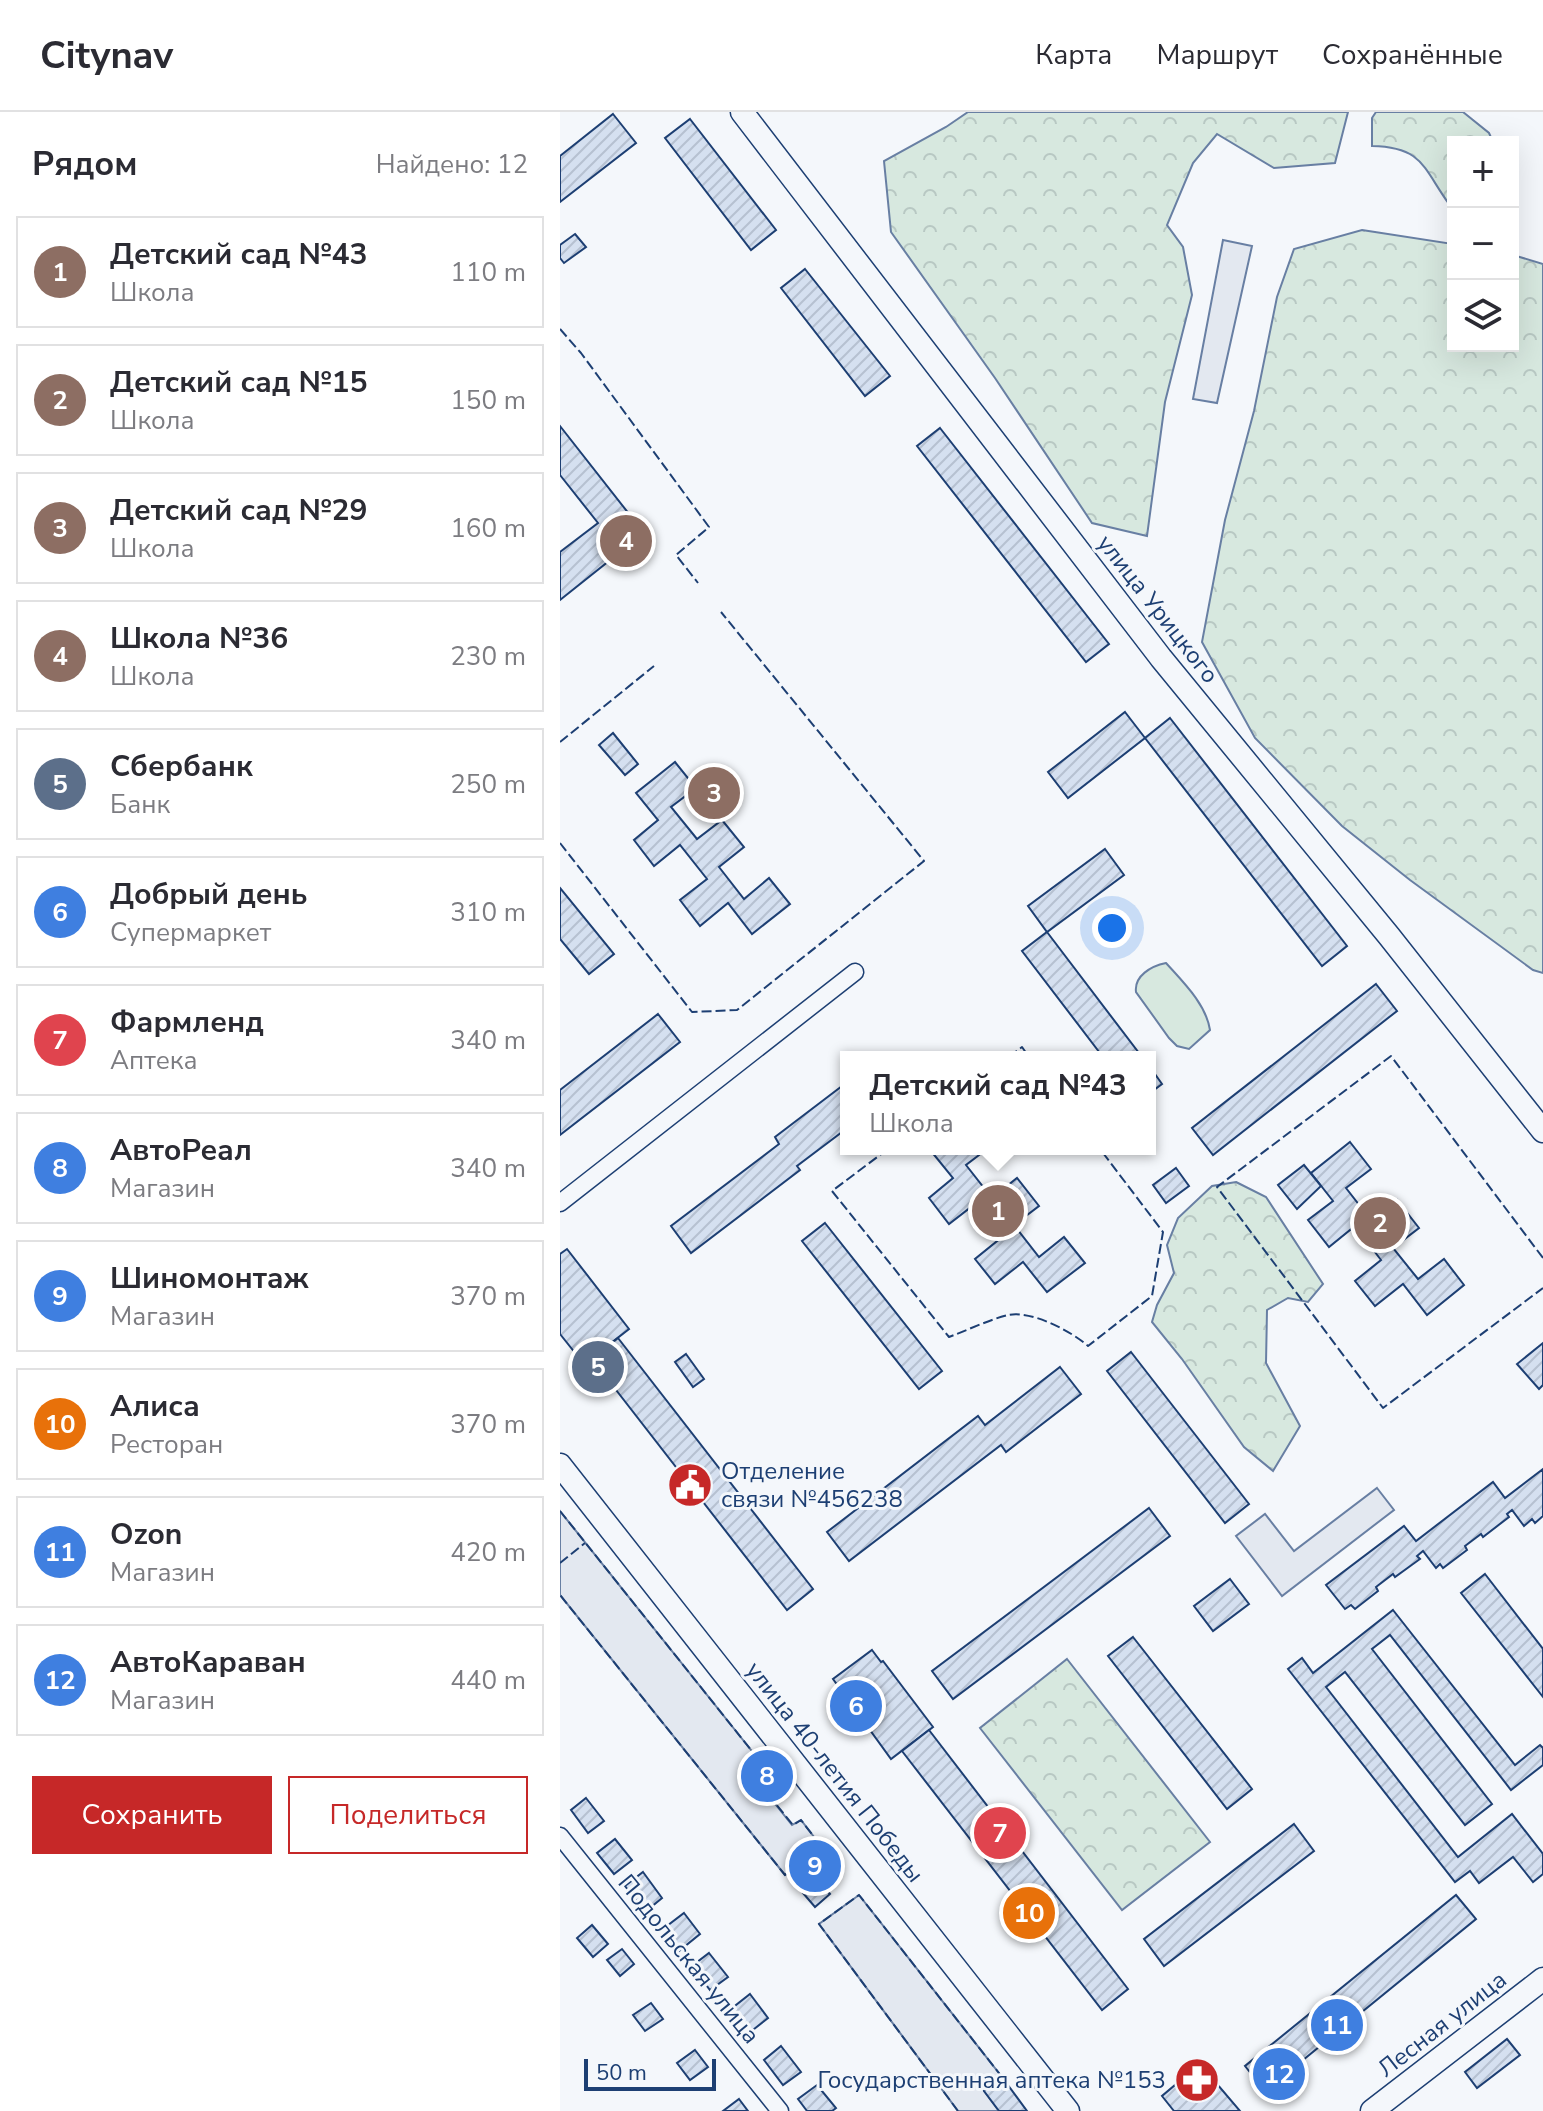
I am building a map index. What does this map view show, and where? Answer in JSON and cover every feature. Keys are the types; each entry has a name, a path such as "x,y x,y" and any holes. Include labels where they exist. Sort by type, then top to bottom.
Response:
{"street":[{"name":"улица Урицкого","path":"742,112 1161,658 1389,936 1543,1131"},
{"path":"560,1203 855,972"},
{"name":"улица 40-летия Победы","path":"560,1465 1068,2111"},
{"name":"Подольская улица","path":"560,1836 780,2111"},
{"name":"Лесная улица","path":"1372,2111 1543,1979"}],"green space":[{"path":"968,112 1348,112 1335,163 1274,168 1217,134 1193,163 1167,225 1183,247 1192,295 1165,402 1147,536 1092,523 995,378 891,232 884,161"},
{"path":"1376,112 1463,112 1490,136 1447,136 1447,201 1427,170 1412,155 1389,147 1372,146 1372,118"},
{"path":"1362,230 1447,243 1447,352 1519,352 1519,257 1543,264 1543,973 1533,970 1342,826 1255,738 1202,642 1225,520 1254,411 1277,297 1294,249"},
{"path":"1166,963 1193,994 1208,1020 1210,1030 1189,1049 1177,1046 1169,1038 1136,992 1138,981 1145,973"},
{"path":"1236,1182 1266,1197 1323,1284 1308,1302 1288,1298 1267,1310 1266,1363 1300,1426 1273,1471 1244,1447 1152,1322 1157,1305 1174,1273 1167,1245 1178,1218 1212,1186"},
{"path":"1067,1659 1210,1842 1122,1910 980,1728"}],"shaded area":[{"path":"1223,240 1252,246 1217,403 1193,399"},
{"path":"1377,1488 1394,1510 1282,1596 1236,1536 1265,1514 1294,1551"},
{"path":"560,1511 763,1765 753,1776 792,1825 801,1820 821,1846 785,1875 560,1595"},
{"path":"859,1895 1002,2077 984,2091 999,2111 958,2111 819,1924"}],"building":[{"path":"613,114 636,143 560,202 560,156"},
{"path":"690,119 776,230 751,250 665,138"},
{"path":"575,234 586,247 564,263 560,258 560,245"},
{"path":"805,269 890,376 865,396 781,288"},
{"path":"560,426 644,533 560,600 560,552 598,523 560,475"},
{"path":"940,428 1109,644 1086,662 917,446"},
{"path":"1125,712 1145,738 1068,798 1048,772"},
{"path":"1170,718 1347,946 1322,966 1145,738"},
{"path":"613,733 638,764 625,775 599,745"},
{"path":"675,762 696,788 671,807 697,839 722,820 744,847 719,867 744,899 769,878 790,904 752,934 728,903 700,926 680,900 707,879 680,845 654,866 634,840 658,820 636,793"},
{"path":"1105,849 1124,875 1047,932 1028,906"},
{"path":"560,888 614,954 589,974 560,939"},
{"path":"1047,932 1137,1051 1098,1051 1022,951"},
{"path":"1376,984 1397,1011 1213,1155 1192,1128"},
{"path":"658,1014 680,1042 560,1135 560,1090"},
{"path":"840,1088 840,1134 797,1166 800,1170 691,1253 671,1226 779,1144 775,1137"},
{"path":"1350,1142 1371,1169 1346,1188 1371,1220 1397,1200 1419,1228 1393,1248 1418,1279 1444,1259 1464,1285 1427,1315 1403,1284 1375,1306 1355,1281 1381,1260 1355,1226 1329,1247 1308,1220 1333,1201 1311,1173"},
{"path":"934,1155 979,1155 966,1165 992,1198 1017,1178 1039,1206 1014,1225 1039,1257 1064,1237 1085,1263 1047,1292 1023,1262 995,1284 975,1259 1002,1237 975,1204 949,1224 929,1198 953,1178"},
{"path":"1304,1165 1321,1186 1297,1209 1278,1185"},
{"path":"1176,1168 1189,1186 1166,1203 1153,1185"},
{"path":"825,1223 942,1371 919,1389 802,1241"},
{"path":"567,1249 629,1329 584,1364 560,1334 560,1254"},
{"path":"618,1338 813,1589 787,1610 592,1359"},
{"path":"1543,1343 1543,1385 1539,1389 1517,1364"},
{"path":"1131,1352 1249,1504 1225,1523 1107,1371"},
{"path":"686,1354 704,1379 693,1387 675,1362"},
{"path":"1060,1367 1081,1394 1006,1452 1001,1445 849,1561 827,1532 978,1416 985,1425"},
{"path":"1543,1469 1543,1516 1535,1523 1532,1519 1524,1526 1512,1510 1507,1514 1509,1517 1465,1546 1467,1550 1443,1568 1440,1564 1436,1568 1423,1551 1417,1556 1420,1559 1376,1587 1378,1591 1355,1609 1351,1605 1345,1609 1326,1585 1404,1526 1416,1541 1493,1482 1505,1498"},
{"path":"1149,1508 1170,1536 953,1699 932,1671"},
{"path":"1485,1574 1543,1649 1543,1697 1461,1593"},
{"path":"1230,1579 1249,1604 1213,1631 1194,1606"},
{"path":"1393,1610 1515,1765 1540,1745 1543,1748 1543,1765 1511,1790 1390,1635 1372,1649 1492,1804 1465,1825 1345,1672 1326,1687 1458,1857 1512,1814 1543,1854 1543,1874 1533,1882 1513,1857 1479,1883 1470,1871 1455,1882 1288,1669 1302,1658 1313,1673"},
{"path":"1133,1637 1252,1789 1227,1809 1108,1656"},
{"path":"872,1650 933,1727 891,1759 833,1679"},
{"path":"929,1730 1128,1989 1102,2010 902,1751"},
{"path":"586,1798 604,1821 588,1833 571,1810"},
{"path":"1294,1824 1314,1851 1164,1966 1144,1939"},
{"path":"615,1839 632,1860 614,1874 597,1853"},
{"path":"820,1856 826,1866 811,1876 805,1866"},
{"path":"643,1872 662,1898 645,1912 625,1886"},
{"path":"818,1880 830,1894 815,1907 803,1893"},
{"path":"1456,1895 1476,1919 1265,2091 1245,2066"},
{"path":"684,1913 700,1934 679,1951 663,1929"},
{"path":"592,1925 608,1944 593,1957 577,1938"},
{"path":"622,1949 634,1964 620,1976 607,1960"},
{"path":"709,1953 728,1977 710,1990 692,1966"},
{"path":"750,1994 768,2018 749,2033 731,2009"},
{"path":"651,2003 663,2019 645,2031 633,2015"},
{"path":"1507,2039 1520,2055 1477,2088 1465,2072"},
{"path":"781,2046 801,2072 783,2085 764,2060"},
{"path":"695,2050 708,2067 690,2080 677,2063"},
{"name":"Государственная аптека №153","path":"1200,2064 1240,2111 1174,2111 1162,2096"},
{"path":"1002,2077 1027,2111 999,2111 984,2091"},
{"path":"817,2085 836,2108 832,2111 807,2111 798,2099"},
{"path":"739,2099 748,2111 723,2111"}],"fence":[{"path":"560,329 709,527 676,555 698,583"},
{"path":"560,843 692,1012 737,1010 924,861 721,612"},
{"path":"560,742 654,666"},
{"path":"1017,1051 1022,1047 1025,1051"},
{"path":"1543,1258 1391,1056 1217,1187 1383,1408 1543,1288"},
{"path":"880,1155 832,1191 949,1337 1017,1314 1050,1323 1088,1346 1152,1296 1163,1232 1105,1155"},
{"path":"560,1511 763,1765 753,1776 793,1825 801,1820 821,1846 785,1875 560,1595"},
{"path":"560,1563 585,1543"},
{"path":"958,2111 819,1924 859,1895 1002,2077 1000,2079"}],"place":[{"name":"Школа №36","path":"626,541"},
{"name":"Детский сад №29","path":"714,793"},
{"name":"Детский сад №43","path":"998,1211"},
{"name":"Детский сад №15","path":"1380,1223"},
{"name":"Сбербанк","path":"598,1367"},
{"name":"Отделение связи №456238","path":"690,1485"},
{"name":"Добрый день","path":"856,1706"},
{"name":"AвтоРеал","path":"767,1776"},
{"name":"Фармленд","path":"1000,1833"},
{"name":"Шиномонтаж","path":"815,1866"},
{"name":"Алиса","path":"1029,1913"},
{"name":"Ozon","path":"1337,2025"},
{"name":"АвтоКараван","path":"1279,2074"},
{"name":"Государственная аптека №153","path":"1197,2080"}]}
